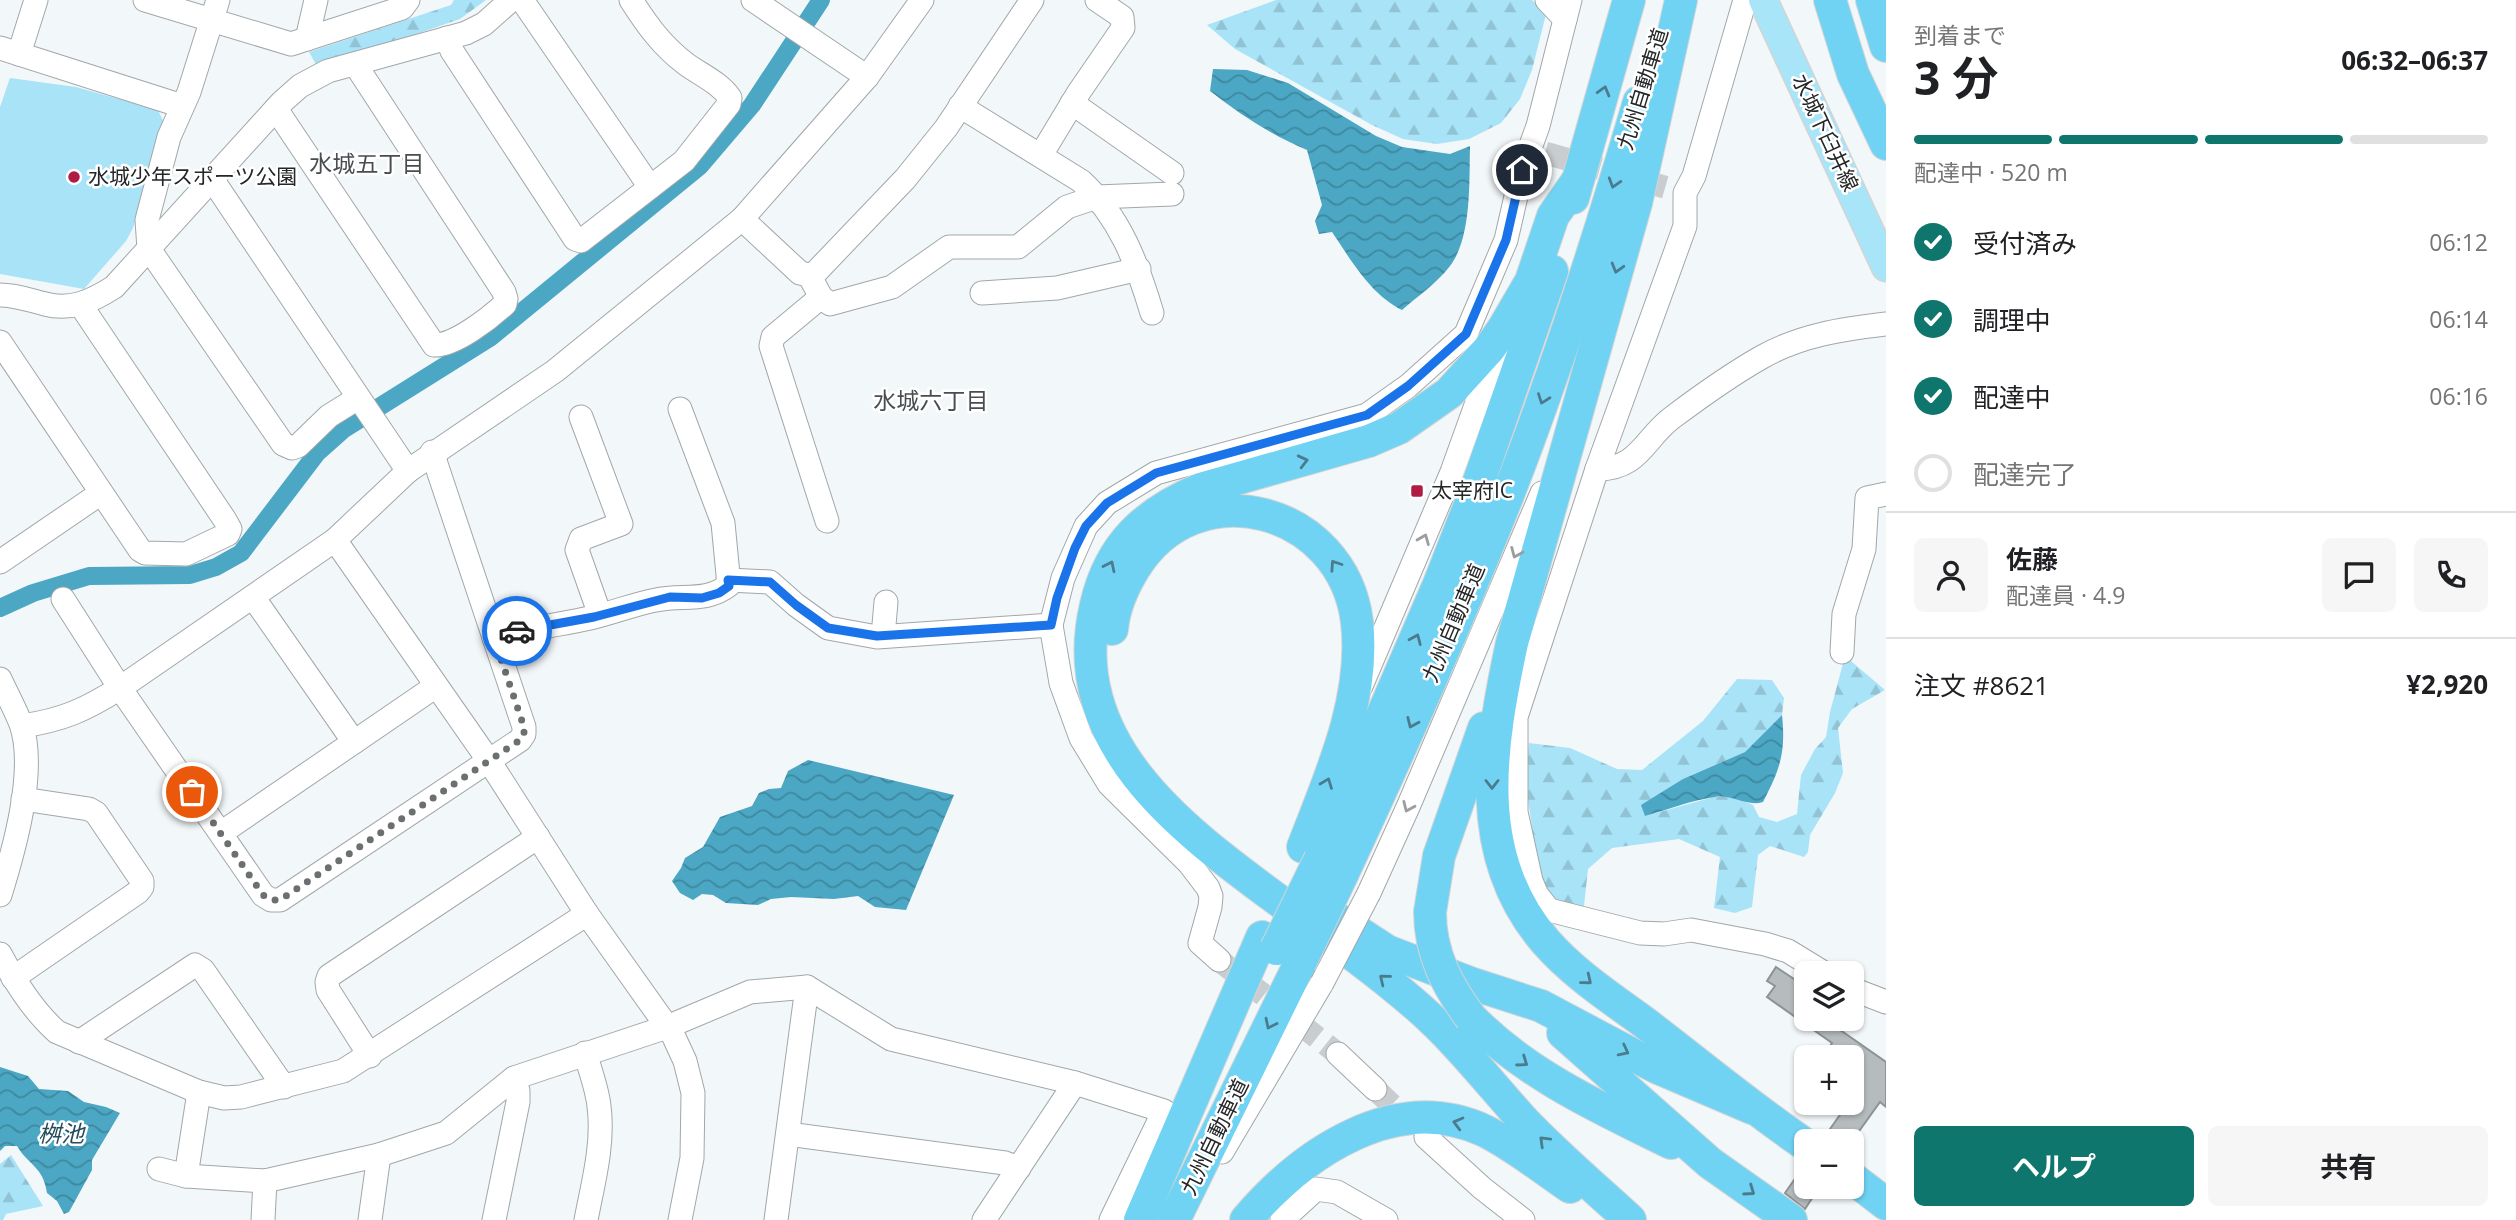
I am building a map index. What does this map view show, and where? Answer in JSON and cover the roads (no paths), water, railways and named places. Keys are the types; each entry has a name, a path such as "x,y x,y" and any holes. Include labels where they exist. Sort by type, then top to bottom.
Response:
{"highway":[{"name":"九州自動車道","path":"1174,1220 1290,958 1322,860 1477,487 1549,285 1629,0"},
{"name":"九州自動車道","path":"1322,860 1457,619 1534,424 1595,245 1669,0"},
{"path":"1682,0 1636,203 1512,643 1439,856 1430,929 1439,965 1448,985 1471,1018 1504,1048 1558,1084 1710,1163"},
{"path":"1830,0 1853,74 1886,144"},
{"path":"1849,0 1863,52 1886,109"},
{"path":"1872,0 1886,46"},
{"path":"1578,180 1553,216 1531,281 1503,329 1489,349 1449,393 1399,428 1332,454 1201,489 1174,500 1154,514 1119,548 1099,592 1090,641 1093,678 1101,713 1123,757 1154,797 1222,859 1366,964 1419,1007 1545,1142 1630,1220"},
{"path":"1322,860 1334,766 1349,714 1357,667 1358,645 1353,602 1347,583 1336,563 1308,534 1289,523 1267,515 1242,511 1217,512 1195,517 1174,528 1140,558 1118,601 1113,624 1113,674 1118,699 1129,727 1163,777 1205,821 1224,836 1387,951 1473,984 1541,1006 1634,1056 1752,1108"},
{"path":"1512,643 1499,704 1492,797 1499,851 1505,875 1517,901 1531,924 1566,962 1752,1108 1794,1137"},
{"name":"九州自動車道","path":"1141,1220 1290,958"},
{"path":"1473,984 1509,1001 1561,1032 1710,1163 1791,1220"},
{"path":"1246,1220 1300,1168 1343,1140 1381,1123 1421,1117 1452,1121 1484,1131 1621,1220"},
{"path":"1864,1187 1886,1204"}],"main road":[{"name":"水城下臼井線","path":"1763,0 1886,267"}],"street":[{"path":"36,0 9,51 182,106"},
{"path":"145,0 215,11 286,43 307,40 402,8 408,0"},
{"path":"307,40 316,0"},
{"path":"0,295 13,295 49,305 70,307 92,301 114,287 300,86 328,71 466,33 484,24 511,0"},
{"path":"522,0 650,187"},
{"path":"447,38 452,51 575,239 581,241 696,148 729,104 730,98 725,90 687,65 661,43 631,0"},
{"path":"753,0 867,77"},
{"path":"22,726 51,722 86,710 120,688 334,540 432,452 555,371 742,219 867,77 922,0"},
{"path":"742,219 800,273 815,273 905,179 946,128 1032,0"},
{"path":"1041,155 1123,27 1122,17 1097,0"},
{"path":"1219,960 1200,943 1211,897 1204,882 1189,863 1109,784 1081,738 1061,683 1051,625 1057,598 1086,526 1107,503 1156,473 1367,415 1408,386 1466,334 1506,240 1522,170 1538,151 1567,10 1546,0"},
{"path":"1745,0 1694,176 1676,191 1685,226 1597,469 1516,717 1516,813 1527,867 1536,895 1549,910 1640,933 1664,934 1691,930 1765,944 1788,951 1804,961"},
{"path":"215,11 189,92 169,137 146,219 149,249 283,444 292,448 298,446 329,416 358,398"},
{"path":"276,109 434,345 445,344 460,337 505,304 504,292 355,64"},
{"path":"809,275 821,297 830,304 892,286 949,247 1018,247 1066,206 1097,197 1172,183 1072,103"},
{"path":"961,106 1081,181 1097,197 1116,221 1139,269 1153,313"},
{"path":"212,179 408,471"},
{"path":"982,293 1057,288 1139,269"},
{"path":"821,297 773,337 771,346 827,521"},
{"path":"0,342 140,550 145,553 186,554 228,534 230,529 80,304"},
{"path":"1597,469 1622,465 1636,457 1671,418 1764,356 1820,333 1886,324"},
{"path":"1349,714 1389,626 1452,472 1503,329"},
{"path":"494,638 663,598 702,598 719,593 729,586 723,523 680,409"},
{"path":"581,417 621,524 581,539 577,551 600,615"},
{"path":"1182,1220 1290,958 1369,892 1574,424"},
{"path":"63,598 120,688 263,895 271,900 280,900 520,740 524,734 524,727 432,452"},
{"path":"0,562 101,494"},
{"path":"1842,652 1844,614 1864,549 1867,498 1886,494"},
{"path":"334,540 489,761 587,914 667,1027 685,1061 694,1093 692,1158 680,1220"},
{"path":"728,580 770,582 828,628 883,636 1051,625"},
{"path":"253,597 354,742"},
{"path":"883,636 886,602"},
{"path":"0,679 22,726 26,770 17,837 0,895"},
{"path":"221,833 436,686"},
{"path":"13,978 142,887 142,881 96,813 89,809 23,799"},
{"path":"370,1056 328,990 329,976 538,836"},
{"path":"0,954 13,978 43,1020 57,1032 199,1092 224,1098 241,1097 343,1071 587,914"},
{"path":"79,1042 195,965 203,970 284,1087"},
{"path":"776,1220 807,987"},
{"path":"159,1169 187,1176 265,1181 379,1155 446,1133 514,1078 667,1027 750,992 807,987 891,1039 1076,1083 1164,1111 1111,1220"},
{"path":"1864,994 1886,1002"},
{"path":"585,1053 597,1092 600,1127 599,1150 586,1220"},
{"path":"1338,1054 1375,1089"},
{"path":"494,1220 518,1102 514,1078"},
{"path":"984,1220 1076,1083"},
{"path":"187,1176 199,1092"},
{"path":"788,1134 1005,1163 1019,1168"},
{"path":"1426,1137 1482,1188 1523,1220"},
{"path":"370,1220 379,1155"},
{"path":"263,1220 265,1181"},
{"path":"1282,1220 1316,1189 1337,1192 1386,1220"}],"water":[{"path":"1213,69 1247,70 1288,83 1376,136 1402,147 1450,154 1470,146 1466,225 1457,254 1445,272 1402,310 1380,295 1362,276 1332,232 1319,234 1315,221 1322,205 1307,150 1257,124 1210,91"},
{"path":"1782,715 1782,751 1774,780 1763,802 1751,803 1715,797 1645,816 1641,805 1683,779 1745,752"},
{"path":"808,760 954,795 906,910 875,907 858,896 834,899 791,897 771,899 758,905 726,903 713,895 702,894 693,900 680,893 672,881 685,858 703,847 720,817 752,806 759,793 781,788 788,771"},
{"name":"桝池","path":"0,1067 28,1076 39,1089 68,1091 84,1102 120,1113 92,1160 92,1170 69,1212 64,1214 57,1201 47,1193 39,1172 17,1146 5,1146 0,1151"}],"waterway":[{"path":"0,608 33,593 89,576 190,575 216,567 241,553 317,453 344,429 491,337 700,166 752,105 821,0"}],"tunnel":[{"path":"1545,153 1668,188"},
{"path":"1219,960 1338,1054"},
{"path":"1375,1089 1416,1128"}],"place":[{"name":"水城少年スポーツ公園","path":"74,177"},
{"name":"太宰府IC","path":"1417,491"}],"district":[{"name":"水城五丁目","path":"367,164"},
{"name":"水城六丁目","path":"931,401"}]}
